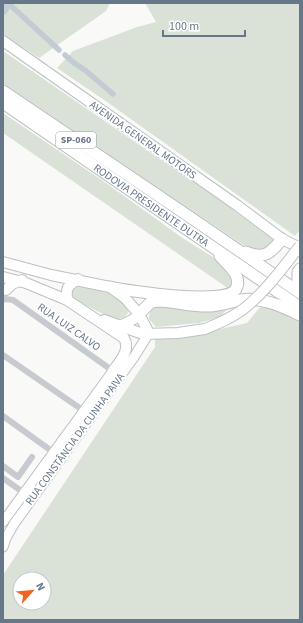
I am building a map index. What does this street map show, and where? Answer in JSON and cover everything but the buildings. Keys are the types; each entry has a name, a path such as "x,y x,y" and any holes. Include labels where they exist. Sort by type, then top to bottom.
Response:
{"highway":[{"name":"RODOVIA PRESIDENTE DUTRA","path":"3,90 148,190 230,243 300,293"},
{"name":"RODOVIA PRESIDENTE DUTRA","path":"3,102 300,307"},
{"path":"230,243 252,255 260,256 267,254 282,239"},
{"path":"110,287 204,298 225,295 233,292 238,282 237,276 209,243"},
{"path":"300,269 298,272 298,282 300,284"},
{"path":"139,314 151,302 160,301 211,306 251,299 277,305 300,315"}],"main road":[{"name":"AVENIDA GENERAL MOTORS","path":"3,41 238,206 282,239 299,243"},
{"path":"77,307 106,321 143,334 178,333 205,329 226,320 246,308 264,289 299,243 238,206"},
{"path":"6,263 51,275 78,279 110,287 125,298 139,314 149,333"},
{"path":"6,263 15,280 67,300 124,338 127,347 113,371"},
{"path":"4,295 15,280 40,275 51,275"},
{"path":"67,300 67,289 69,285 78,279"},
{"path":"120,326 134,319 139,314"}],"street":[{"name":"RUA LUIZ CALVO","path":"4,295 5,299 13,300 113,371"},
{"name":"RUA CONSTÂNCIA DA CUNHA PAIVA","path":"3,547 14,524 134,357 149,333"},
{"path":"3,355 84,411"},
{"name":"RUA CONSTÂNCIA DA CUNHA PAIVA","path":"3,522 113,371"},
{"path":"3,416 53,452"},
{"path":"3,466 18,477 32,457"},
{"path":"3,478 24,493"}],"shaded area":[{"path":"3,3 110,3 106,11 39,58 3,34"},
{"path":"145,3 300,3 300,230 295,236 57,68 73,51 137,27 156,22"},
{"path":"3,51 222,202 271,238 274,242 272,247 258,253 245,246 3,83"},
{"path":"3,113 106,183 184,239 221,262 234,282 229,289 3,133"},
{"path":"75,285 106,289 113,293 129,309 128,313 124,317 118,319 89,307 74,298 71,292"},
{"path":"158,306 227,309 220,317 199,323 156,327 149,317 151,311"},
{"path":"261,306 267,306 300,319 300,620 3,620 3,575 155,347 155,337 207,332 247,323"}],"waterway":[{"path":"3,10 7,3"},
{"path":"8,3 59,50"},
{"path":"65,55 113,94"}]}
